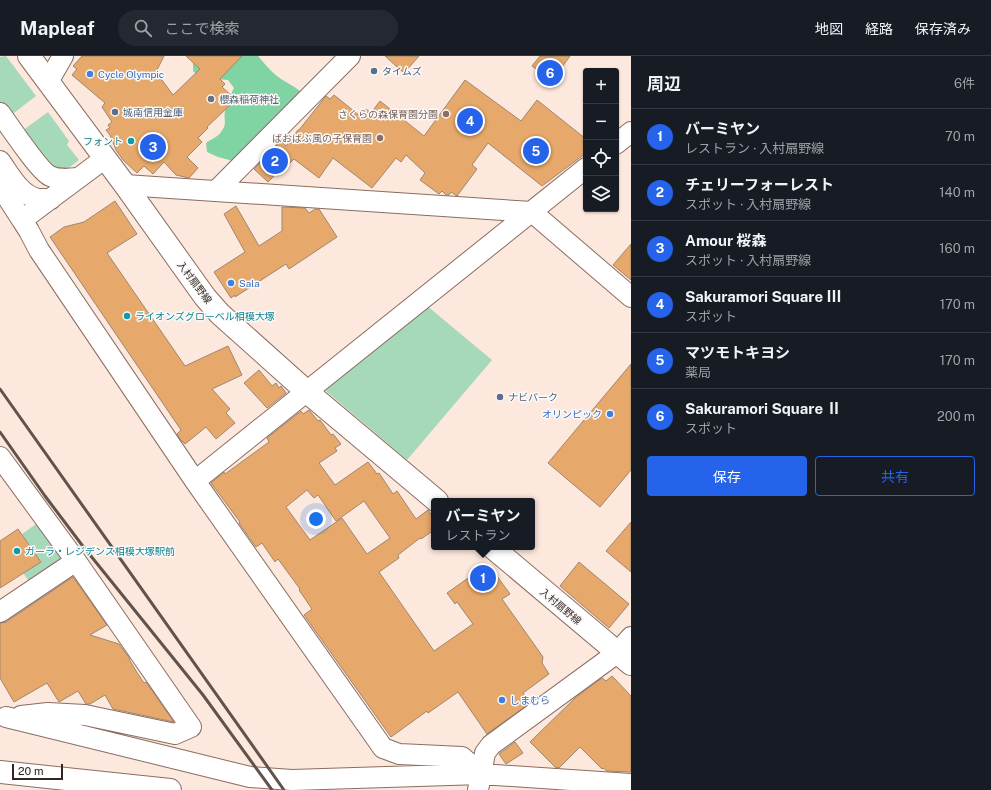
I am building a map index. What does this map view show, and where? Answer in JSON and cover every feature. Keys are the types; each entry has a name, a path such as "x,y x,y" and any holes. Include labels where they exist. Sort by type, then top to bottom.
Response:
{"main road":[{"name":"入村扇野線","path":"29,56 104,159 125,185 205,297 220,314 306,391 433,498"},
{"name":"入村扇野線","path":"496,550 624,659"},
{"path":"0,772 170,790"}],"street":[{"path":"48,82 63,56"},
{"path":"216,191 350,56"},
{"path":"0,113 40,167 49,175 60,179 65,188"},
{"path":"619,142 631,132"},
{"path":"0,136 29,176 38,184 48,188 65,188"},
{"path":"22,220 104,159"},
{"path":"0,161 18,186 26,194 38,199 65,188"},
{"path":"195,480 583,170"},
{"path":"125,185 532,212 631,297"},
{"path":"0,186 29,231 38,250 195,480 383,748 399,754 462,757 479,783"},
{"path":"0,457 76,562 191,728 175,734 85,715 48,713 3,717"},
{"path":"0,612 76,562"},
{"path":"479,783 485,752 492,745 624,659 631,637"},
{"path":"3,717 250,778 479,783 631,784"}],"green space":[{"path":"6,56 36,96 10,116 0,102 0,57"},
{"path":"200,56 258,56 278,77 300,91 299,102 233,161 207,152 206,143 218,135 223,129 225,124 225,111 234,88 228,80 205,79 197,75 193,71 193,63"},
{"path":"48,112 69,141 67,145 79,160 66,170 50,168 22,131"},
{"path":"426,305 492,360 407,460 326,391 326,385"},
{"path":"39,522 66,560 31,584 23,573 41,561 22,534"}],"building":[{"path":"82,56 164,56 156,72 173,95 200,69 186,56 242,56 220,79 225,84 222,87 232,96 227,101 230,105 207,127 208,128 198,138 202,142 187,157 198,168 189,178 176,175 164,162 153,174 144,166 137,173 123,160 106,130 110,128 108,125 112,122 102,107 105,103 72,75 77,69 73,66"},
{"path":"385,56 419,56 404,73"},
{"path":"540,56 570,56 552,81 532,66"},
{"path":"465,80 521,121 537,100 583,137 583,155 542,186 488,143 472,165 477,169 457,196 451,192 449,195 446,195 442,191 439,194 420,180 425,173 406,155 401,162 396,158 372,188 333,158 319,178 294,159 284,169 284,166 268,182 254,169 281,141 286,146 326,96 330,99 334,95 360,116 366,109 371,113 380,101 424,136"},
{"name":"ライオンズグローベル相模大塚","path":"115,201 137,234 107,253 185,366 228,346 242,375 212,389 230,409 226,413 235,423 216,439 206,427 185,444 180,439 177,434 181,430 50,237 64,227 84,222"},
{"path":"236,206 259,246 282,231 282,207 305,208 309,213 315,209 319,209 337,237 289,269 286,264 235,297 235,295 231,298 214,272 245,252 224,214"},
{"path":"631,244 631,280 613,265"},
{"name":"オリンピック","path":"631,364 631,470 600,507 548,463"},
{"path":"259,370 272,386 276,383 279,388 281,386 286,393 267,408 244,383"},
{"path":"309,410 341,444 335,448 337,451 319,463 335,485 368,462 377,474 379,473 393,494 397,491 416,519 428,510 431,514 431,532 421,539 420,538 398,555 399,558 379,572 434,651 473,624 457,602 455,604 447,593 488,564 510,594 502,599 543,657 542,663 549,674 523,693 530,703 487,734 458,692 428,713 427,711 391,737 304,615 312,609 299,590 300,589 278,559 275,562 262,543 256,547 239,523 240,522 211,483 224,472 225,474 269,442 267,438 301,411 303,414","holes":["307,490 314,498 318,495 336,521 364,501 390,538 367,554 342,518 310,540 286,507"]},
{"path":"631,522 631,572 606,551"},
{"name":"ガーラ・レジデンス相模大塚駅前","path":"18,529 41,562 0,588 0,541"},
{"path":"579,562 629,604 609,628 560,586"},
{"path":"73,577 107,625 90,635 119,644 144,683 146,682 174,722 113,709 105,695 90,704 86,704 78,691 59,702 47,683 14,702 0,678 0,623 6,622"},
{"path":"612,676 631,696 631,772 607,771 603,768 602,769 580,747 559,768 555,767 530,742 575,698 602,678 606,681"},
{"path":"515,742 523,753 506,764 499,754"}],"railway":[{"path":"0,389 284,790"},
{"path":"0,432 82,545 203,695 272,790"}],"place":[{"name":"タイムズ","path":"374,71"},
{"name":"Sakuramori Square Ⅱ","path":"550,73"},
{"name":"Cycle Olympic","path":"90,74"},
{"name":"櫻森稲荷神社","path":"211,99"},
{"name":"城南信用金庫","path":"115,112"},
{"name":"さくらの森保育園分園","path":"446,114"},
{"name":"Sakuramori Square Ⅲ","path":"470,121"},
{"name":"ばおばぶ風の子保育園","path":"380,138"},
{"name":"フォント","path":"131,141"},
{"name":"Amour 桜森","path":"153,147"},
{"name":"マツモトキヨシ","path":"536,151"},
{"name":"チェリーフォーレスト","path":"275,161"},
{"name":"Sala","path":"231,283"},
{"name":"ライオンズグローベル相模大塚","path":"127,316"},
{"name":"ナビパーク","path":"500,397"},
{"name":"オリンピック","path":"610,414"},
{"name":"ガーラ・レジデンス相模大塚駅前","path":"17,551"},
{"name":"バーミヤン","path":"483,578"},
{"name":"しまむら","path":"502,700"}]}
